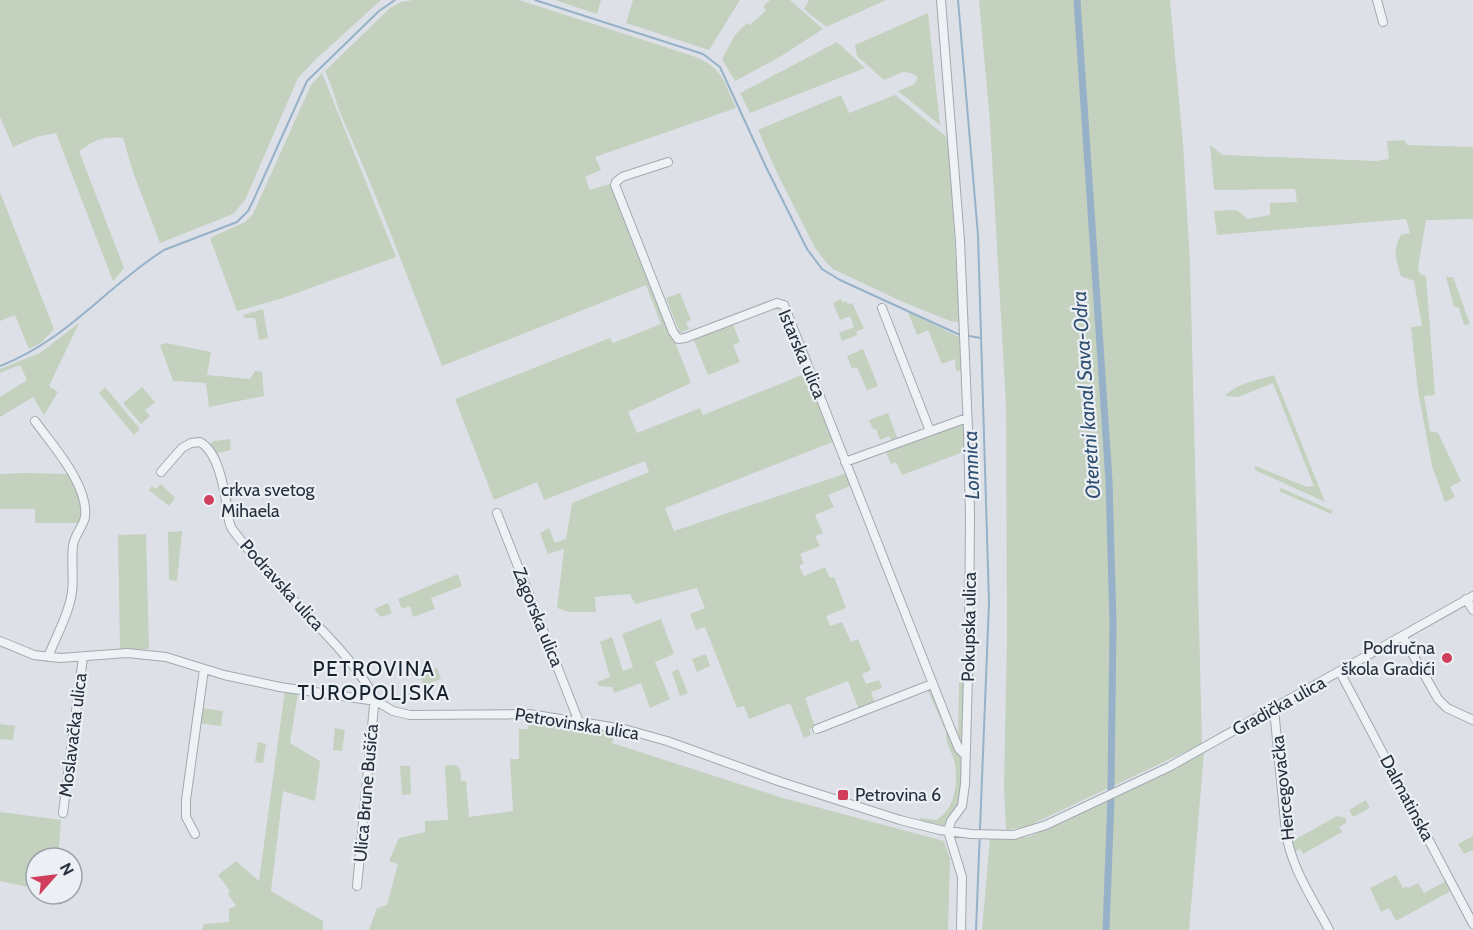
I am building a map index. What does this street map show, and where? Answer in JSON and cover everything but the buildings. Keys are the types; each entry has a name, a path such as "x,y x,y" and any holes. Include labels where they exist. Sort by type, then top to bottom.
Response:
{"street":[{"name":"Pokupska ulica","path":"941,0 960,241 970,526 964,800 948,831"},
{"path":"1377,0 1383,22"},
{"name":"Istarska ulica","path":"668,162 622,177 615,185 675,337 685,338 781,302 786,309 932,684 959,749 965,755"},
{"path":"882,308 930,431"},
{"path":"845,462 967,418"},
{"path":"35,421 76,481 85,509 84,520 73,544 73,581 70,600 48,657"},
{"name":"Podravska ulica","path":"161,472 186,445 200,442 207,446 220,476 232,529 346,656 369,687 376,701"},
{"name":"Zagorska ulica","path":"497,513 579,722"},
{"path":"1470,597 1473,610"},
{"name":"Gradička ulica","path":"996,835 1024,833 1046,825 1169,767 1403,637 1470,597"},
{"path":"1403,637 1442,704 1473,720"},
{"name":"Petrovinska ulica","path":"0,641 34,655 48,657 149,654 166,657 204,669 280,687 376,701 393,711 410,715 513,713 624,729 651,736 781,782 900,820 948,831 996,835"},
{"name":"Moslavačka ulica","path":"63,813 83,657"},
{"path":"195,834 186,817 186,800 204,669"},
{"name":"Dalmatinska","path":"1340,672 1473,924"},
{"path":"817,729 932,684"},
{"name":"Ulica Brune Bušića","path":"357,886 376,701"},
{"name":"Hercegovačka","path":"1274,709 1289,850 1329,930"},
{"path":"948,831 962,877 961,930"}],"green space":[{"path":"0,0 381,0 298,78 245,200 233,214 160,243 133,172 123,138 100,139 79,151 124,268 113,281 56,133 36,137 13,147 0,117"},
{"path":"519,0 693,56 710,65 721,76 736,108 595,157 601,170 585,177 590,190 613,183 691,383 628,412 637,433 700,408 703,415 807,373 835,441 665,508 674,531 847,473 852,485 828,495 834,507 815,515 823,533 815,536 820,546 800,554 804,563 799,566 804,576 825,567 830,578 834,577 846,608 826,616 830,626 842,622 851,642 858,639 871,670 862,674 866,684 879,680 882,688 871,692 875,704 859,710 848,681 805,698 815,727 809,729 811,735 804,738 790,703 749,719 744,706 737,708 705,627 696,630 690,614 705,608 697,588 635,604 630,594 595,597 596,612 569,612 557,608 564,549 548,554 540,533 549,528 555,543 566,539 572,503 649,472 645,461 544,500 537,482 494,500 455,399 610,338 613,343 661,324 646,285 442,366 325,71 390,8 401,2"},
{"path":"555,0 601,0 597,14"},
{"path":"633,0 740,0 709,50 626,23"},
{"path":"770,0 790,0 823,29 778,58 735,81 722,59 735,35 747,23 750,25 766,10 763,6"},
{"path":"809,0 886,0 826,27 804,9"},
{"path":"979,0 1170,0 1183,144 1190,263 1202,744 1026,827 1006,830 1004,787 1007,637 1006,405 990,123"},
{"path":"928,13 940,125 898,91 913,85 917,76 903,72 884,80 857,56 855,45"},
{"path":"837,42 865,68 750,113 740,93"},
{"path":"322,73 396,257 283,298 237,311 210,238 245,222 253,214 311,85"},
{"path":"841,95 849,113 895,95 948,138 960,322 950,321 903,302 833,269 815,248 758,130"},
{"path":"1404,140 1407,145 1473,147 1473,219 1426,220 1418,268 1420,274 1426,276 1435,395 1424,396 1430,431 1438,433 1461,481 1450,487 1455,497 1445,502 1432,466 1418,391 1411,327 1422,326 1414,281 1401,276 1396,255 1396,245 1401,235 1410,233 1406,219 1217,235 1214,211 1237,210 1248,219 1270,215 1270,203 1297,202 1295,189 1214,190 1210,145 1223,155 1376,161 1389,159 1387,141"},
{"path":"0,192 54,329 41,343 29,349 15,315 0,321"},
{"path":"1446,277 1453,277 1470,324 1464,325 1459,308 1454,306"},
{"path":"680,293 691,320 686,322 689,329 680,333 666,298"},
{"path":"841,299 843,303 846,301 848,304 852,303 864,328 856,332 857,335 842,341 839,333 854,327 850,316 840,320 833,303"},
{"path":"263,309 268,338 259,340 255,318 245,318 243,315"},
{"path":"908,312 961,338 963,370 956,371 955,359 942,364 928,330 917,335"},
{"path":"732,322 740,342 733,345 740,362 708,375 693,338"},
{"path":"79,323 49,386 58,392 44,415 33,397 0,417 0,397 27,380 20,365 0,373 0,369 40,353"},
{"path":"166,343 211,352 207,375 250,379 255,371 262,372 264,396 209,407 206,383 173,381 160,345"},
{"path":"863,349 878,386 867,390 857,367 852,369 847,356"},
{"path":"1274,375 1325,502 1255,470 1255,466 1307,487 1314,486 1273,383 1238,397 1225,396 1241,385"},
{"path":"105,387 140,429 134,435 99,393"},
{"path":"142,387 155,402 145,410 150,416 141,424 123,403"},
{"path":"888,413 898,440 892,442 889,436 880,440 869,420"},
{"path":"961,424 964,426 966,451 902,475 896,462 891,464 885,450"},
{"path":"230,439 231,450 218,453 233,503 229,504 209,445 214,441"},
{"path":"0,474 69,474 80,497 80,523 35,523 35,509 0,509"},
{"path":"161,484 175,498 169,506 149,490 152,486 156,489"},
{"path":"1281,488 1333,511 1331,514 1279,491"},
{"path":"182,531 177,581 169,580 168,532"},
{"path":"146,534 149,649 120,650 118,535"},
{"path":"458,574 462,586 431,598 435,609 413,617 410,606 402,609 398,599"},
{"path":"388,603 392,613 381,617 374,609"},
{"path":"661,619 674,654 655,662 670,699 650,708 641,683 614,693 612,687 599,686 597,682 610,677 600,642 612,637 623,671 633,667 622,634"},
{"path":"706,654 710,666 697,672 692,659"},
{"path":"437,668 441,679 424,685 419,675"},
{"path":"678,669 688,693 680,696 672,672"},
{"path":"965,680 962,747 958,742 959,683"},
{"path":"932,689 957,744 963,774 963,789 959,803 943,826 921,822 920,818 936,820 942,816 954,796 956,780 955,764 946,732 928,691"},
{"path":"285,690 298,693 290,743 320,761 315,801 283,791 271,891 323,921 323,930 202,930 204,924 229,922 229,909 236,906 228,894 230,891 218,875 236,861 259,881"},
{"path":"200,708 223,711 221,726 198,723"},
{"path":"529,717 616,731 612,743 783,798 944,841 950,859 948,930 369,930 377,908 387,905 398,864 389,861 399,838 425,832 425,821 448,820 445,766 456,765 460,769 461,781 466,781 469,817 513,811 510,759 519,759 519,729 528,729"},
{"path":"0,724 15,726 13,740 0,739"},
{"path":"335,728 345,730 342,751 333,750"},
{"path":"258,742 266,744 263,763 255,762"},
{"path":"1204,753 1189,930 982,930 990,838 1010,840 1031,836"},
{"path":"400,766 410,766 411,794 402,795"},
{"path":"1366,800 1370,808 1353,817 1349,810"},
{"path":"0,812 61,820 59,846 24,846 24,886 0,881"},
{"path":"1337,816 1345,818 1347,822 1339,827 1342,832 1303,854 1300,849 1294,852 1292,841"},
{"path":"1473,836 1473,850 1464,854 1458,844"},
{"path":"1396,875 1403,888 1418,883 1424,893 1446,881 1451,891 1396,921 1389,908 1381,912 1370,888"}],"waterway":[{"path":"0,366 23,356 63,330 164,250 237,222 248,211 253,201 307,81 379,11 395,0"},
{"path":"535,0 703,54 720,67 807,249 822,269 840,280 960,335"},
{"name":"Lomnica","path":"958,0 978,235 989,602 976,930"},
{"name":"Oteretni kanal Sava-Odra","path":"1077,0 1109,481 1113,623 1111,789"},
{"path":"969,336 981,338"},
{"name":"Oteretni kanal Sava-Odra","path":"1106,930 1111,798"}],"place":[{"name":"crkva svetog Mihaela","path":"209,500"},
{"name":"Područna škola Gradići","path":"1447,658"},
{"name":"Petrovina 6","path":"843,795"}],"district":[{"name":"PETROVINA TUROPOLJSKA","path":"374,680"}]}
